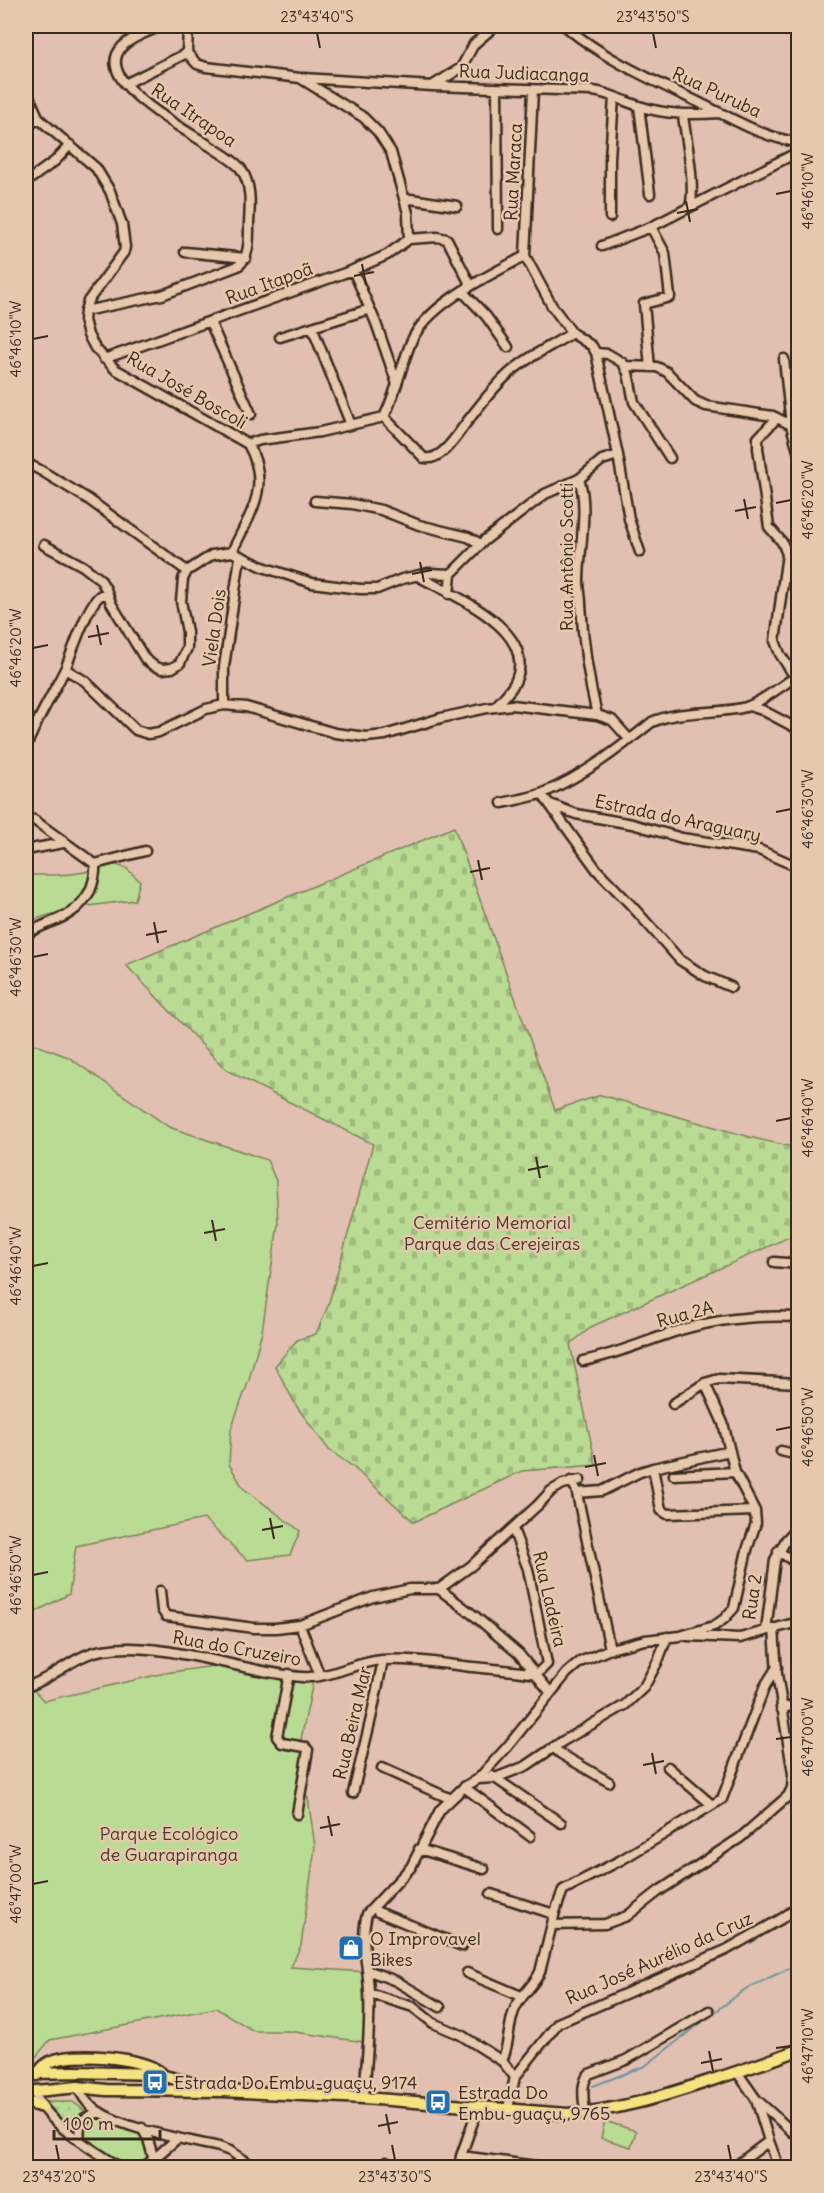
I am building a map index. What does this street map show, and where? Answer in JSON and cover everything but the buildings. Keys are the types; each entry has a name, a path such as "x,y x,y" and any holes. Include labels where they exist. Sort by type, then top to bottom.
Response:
{"main road":[{"path":"29,2091 78,2087 106,2090 224,2091 479,2105 567,2114 617,2109 661,2097 798,2050"},
{"path":"29,2091 38,2073 51,2061 89,2057 126,2059 147,2064 162,2074"},
{"path":"26,2076 38,2073 74,2072 162,2074 224,2091"},
{"path":"74,2072 78,2087"},
{"path":"26,2102 42,2107"}],"street":[{"name":"Rua Itrapoa","path":"162,26 123,46 117,54 117,65 125,84 159,115 227,156 241,170 250,196 246,258"},
{"path":"188,26 187,53 206,68 300,78 363,117 378,132 391,152 404,198 409,239 437,237 447,239 471,286"},
{"path":"432,86 461,68 474,44 495,26"},
{"name":"Rua Puruba","path":"565,26 596,48 646,77 770,135 798,141"},
{"path":"125,84 187,53"},
{"name":"Rua Judiacanga","path":"300,78 497,89 593,91 639,106 683,116 720,113"},
{"path":"497,89 498,229"},
{"path":"26,90 39,119 96,168 110,191 122,224 124,252 88,301 85,311 84,321 88,335 104,359"},
{"name":"Rua Maraca","path":"525,256 533,90"},
{"path":"610,217 610,158 614,96"},
{"path":"639,106 650,194"},
{"path":"683,116 690,173 692,201 690,207"},
{"path":"26,126 39,119"},
{"path":"26,182 70,146"},
{"path":"602,246 651,227 798,152"},
{"path":"404,198 457,206"},
{"path":"650,367 644,304 669,297 664,253 651,227"},
{"name":"Rua Itapoã","path":"104,359 354,270 387,255 409,239"},
{"path":"185,252 246,258"},
{"path":"384,417 412,340 431,315 471,286 525,256 552,306 572,333 592,346 596,354 629,519 639,552"},
{"path":"85,311 162,295 238,266 246,258"},
{"path":"354,270 397,384"},
{"path":"463,292 486,316 508,347"},
{"path":"280,337 370,309"},
{"path":"210,322 251,414"},
{"path":"312,327 351,425"},
{"path":"384,417 424,458 433,459 511,371 572,333"},
{"path":"596,354 608,354 625,366 657,367 667,372 695,401 706,406 777,418 791,425"},
{"name":"Rua José Boscoli","path":"104,359 115,369 248,444 258,466 260,488 232,552"},
{"path":"784,359 791,425 798,451"},
{"path":"625,366 634,402 670,458"},
{"path":"248,444 260,440 320,432 384,417"},
{"path":"502,803 542,794 603,762 660,718 681,714 710,713 748,706 797,676 780,654 775,641 787,554 783,542 769,527 758,448 758,438 777,418"},
{"name":"Rua Antônio Scotti","path":"597,715 587,670 581,615 579,579 583,496 579,479 602,460 618,455"},
{"path":"26,463 88,499 187,571"},
{"path":"449,594 451,574 481,544 545,494 579,479"},
{"path":"315,501 352,504 381,510 419,525 468,537 481,544"},
{"path":"44,544 100,579 145,660 158,668 172,668 180,663 187,648 188,632 181,601 181,590 187,571 206,557 232,552 283,574 325,586 373,589 428,573 451,574"},
{"name":"Viela Dois","path":"224,705 224,667 240,557"},
{"path":"418,576 495,621 508,635 517,650 519,665 517,678 496,706"},
{"path":"26,747 39,715 64,669 92,604 101,595 108,596"},
{"path":"64,669 86,681 142,733 159,732 206,709 224,705 246,707 335,734 366,737 385,735 441,718 496,706 534,706 597,715 612,720 630,740"},
{"path":"748,706 762,710 798,729"},
{"path":"542,794 597,870 680,960 705,976 731,987"},
{"name":"Estrada do Araguary","path":"549,804 576,813 632,824 682,838 759,850 798,867"},
{"path":"26,818 34,820 63,843 86,856 95,864 96,876 84,900 72,913 26,934"},
{"path":"26,850 63,843"},
{"path":"95,864 145,850"},
{"path":"774,1262 798,1264"},
{"name":"Rua 2A","path":"583,1361 619,1352 673,1332 711,1324 763,1316 798,1317"},
{"path":"673,1404 705,1383 726,1378 798,1383"},
{"path":"364,2098 369,1993 365,1924 411,1867 440,1810 464,1787 478,1779 487,1770 550,1692 580,1662 610,1649 680,1636 719,1624 734,1608 756,1524 755,1511 735,1472 723,1424 705,1383"},
{"path":"160,1591 162,1610 166,1616 260,1628 300,1625 373,1597 410,1589 439,1589 471,1566 551,1491 576,1486 602,1491 653,1467 730,1451"},
{"path":"781,1451 798,1455"},
{"path":"653,1467 661,1510 667,1514 755,1511"},
{"path":"674,1475 735,1472"},
{"path":"576,1486 610,1649"},
{"name":"Rua 2","path":"680,1636 740,1638 754,1636 770,1629 773,1569 778,1551 798,1527"},
{"name":"Rua Ladeira","path":"513,1529 528,1569 545,1650 547,1664 537,1674"},
{"path":"778,1551 798,1564"},
{"path":"439,1589 519,1654 550,1692"},
{"path":"552,1925 605,1924 627,1916 660,1890 740,1838 779,1805 792,1788 795,1768 781,1708 770,1629 798,1622"},
{"path":"300,1625 320,1676"},
{"path":"478,1779 495,1778 526,1766 625,1705 644,1687 658,1661 667,1637"},
{"name":"Rua do Cruzeiro","path":"26,1687 61,1671 82,1657 101,1650 128,1648 180,1654 289,1674 320,1676 354,1665 383,1660 429,1662 537,1674"},
{"name":"Rua Beira Mar","path":"353,1793 383,1660"},
{"path":"502,2061 512,2016 521,1996 536,1981 540,1972 554,1914 565,1888 621,1860 722,1799 765,1686 777,1667"},
{"path":"289,1674 277,1737 282,1743 305,1747 308,1750 297,1814"},
{"path":"781,1708 798,1705"},
{"path":"555,1748 561,1754 609,1782"},
{"path":"668,1767 712,1805"},
{"path":"382,1768 451,1799"},
{"path":"487,1770 495,1778 561,1823"},
{"path":"464,1787 530,1836"},
{"path":"419,1849 484,1869"},
{"path":"492,1894 554,1914"},
{"name":"Rua José Aurélio da Cruz","path":"508,2108 515,2077 558,2023 726,1950 798,1907"},
{"path":"374,1911 462,1946"},
{"path":"368,1970 396,1981 440,2007"},
{"path":"466,1973 521,1996"},
{"path":"369,1993 412,2007 433,2023 461,2035 502,2061 515,2077"},
{"path":"585,2113 585,2078 589,2074 626,2060 709,2011"},
{"path":"737,2072 756,2099 798,2137"},
{"path":"78,2087 90,2105 100,2112 142,2128 219,2147 230,2151 256,2168"},
{"path":"29,2091 42,2107 80,2141 121,2168"},
{"path":"756,2099 779,2168"},
{"path":"459,2168 479,2105"},
{"path":"80,2141 81,2122 87,2116 100,2112"},
{"path":"142,2128 148,2139 156,2168"},
{"path":"143,2168 178,2138"},
{"path":"733,2168 769,2141"},
{"path":"461,2156 552,2168"}],"green space":[{"name":"Cemitério Memorial Parque das Cerejeiras","path":"454,827 555,1110 601,1095 757,1139 798,1148 798,1233 593,1326 570,1344 596,1465 522,1471 414,1522 352,1466 329,1450 297,1407 275,1366 297,1340 316,1334 328,1306 373,1144 226,1070 126,965"},
{"path":"110,863 126,868 140,881 135,900 72,908 26,922 26,875 80,873"},
{"path":"26,1044 34,1044 68,1057 169,1127 267,1160 276,1181 278,1224 262,1331 249,1380 231,1429 229,1464 243,1488 300,1531 290,1555 247,1560 204,1519 76,1546 69,1594 26,1617"},
{"name":"Parque Ecológico de Guarapiranga","path":"221,1665 314,1677 301,1739 304,1790 308,1798 315,1847 301,1945 291,1967 366,1972 368,2031 364,2042 288,2031 254,2031 216,2008 50,2040 28,2066 26,2064 26,1682 44,1701 165,1673"},
{"path":"45,2102 73,2102 85,2111 73,2118 71,2128"},
{"path":"101,2114 139,2128 152,2158 142,2167 121,2167 82,2142 82,2122"},
{"path":"605,2121 636,2131 631,2147 601,2138"}],"waterway":[{"path":"593,2086 645,2066 744,1990 798,1964"}],"place":[{"name":"O Improvavel Bikes","path":"351,1948"},
{"name":"Estrada Do Embu-guaçu, 9174","path":"155,2082"},
{"name":"Estrada Do Embu-guaçu, 9765","path":"438,2102"}]}
